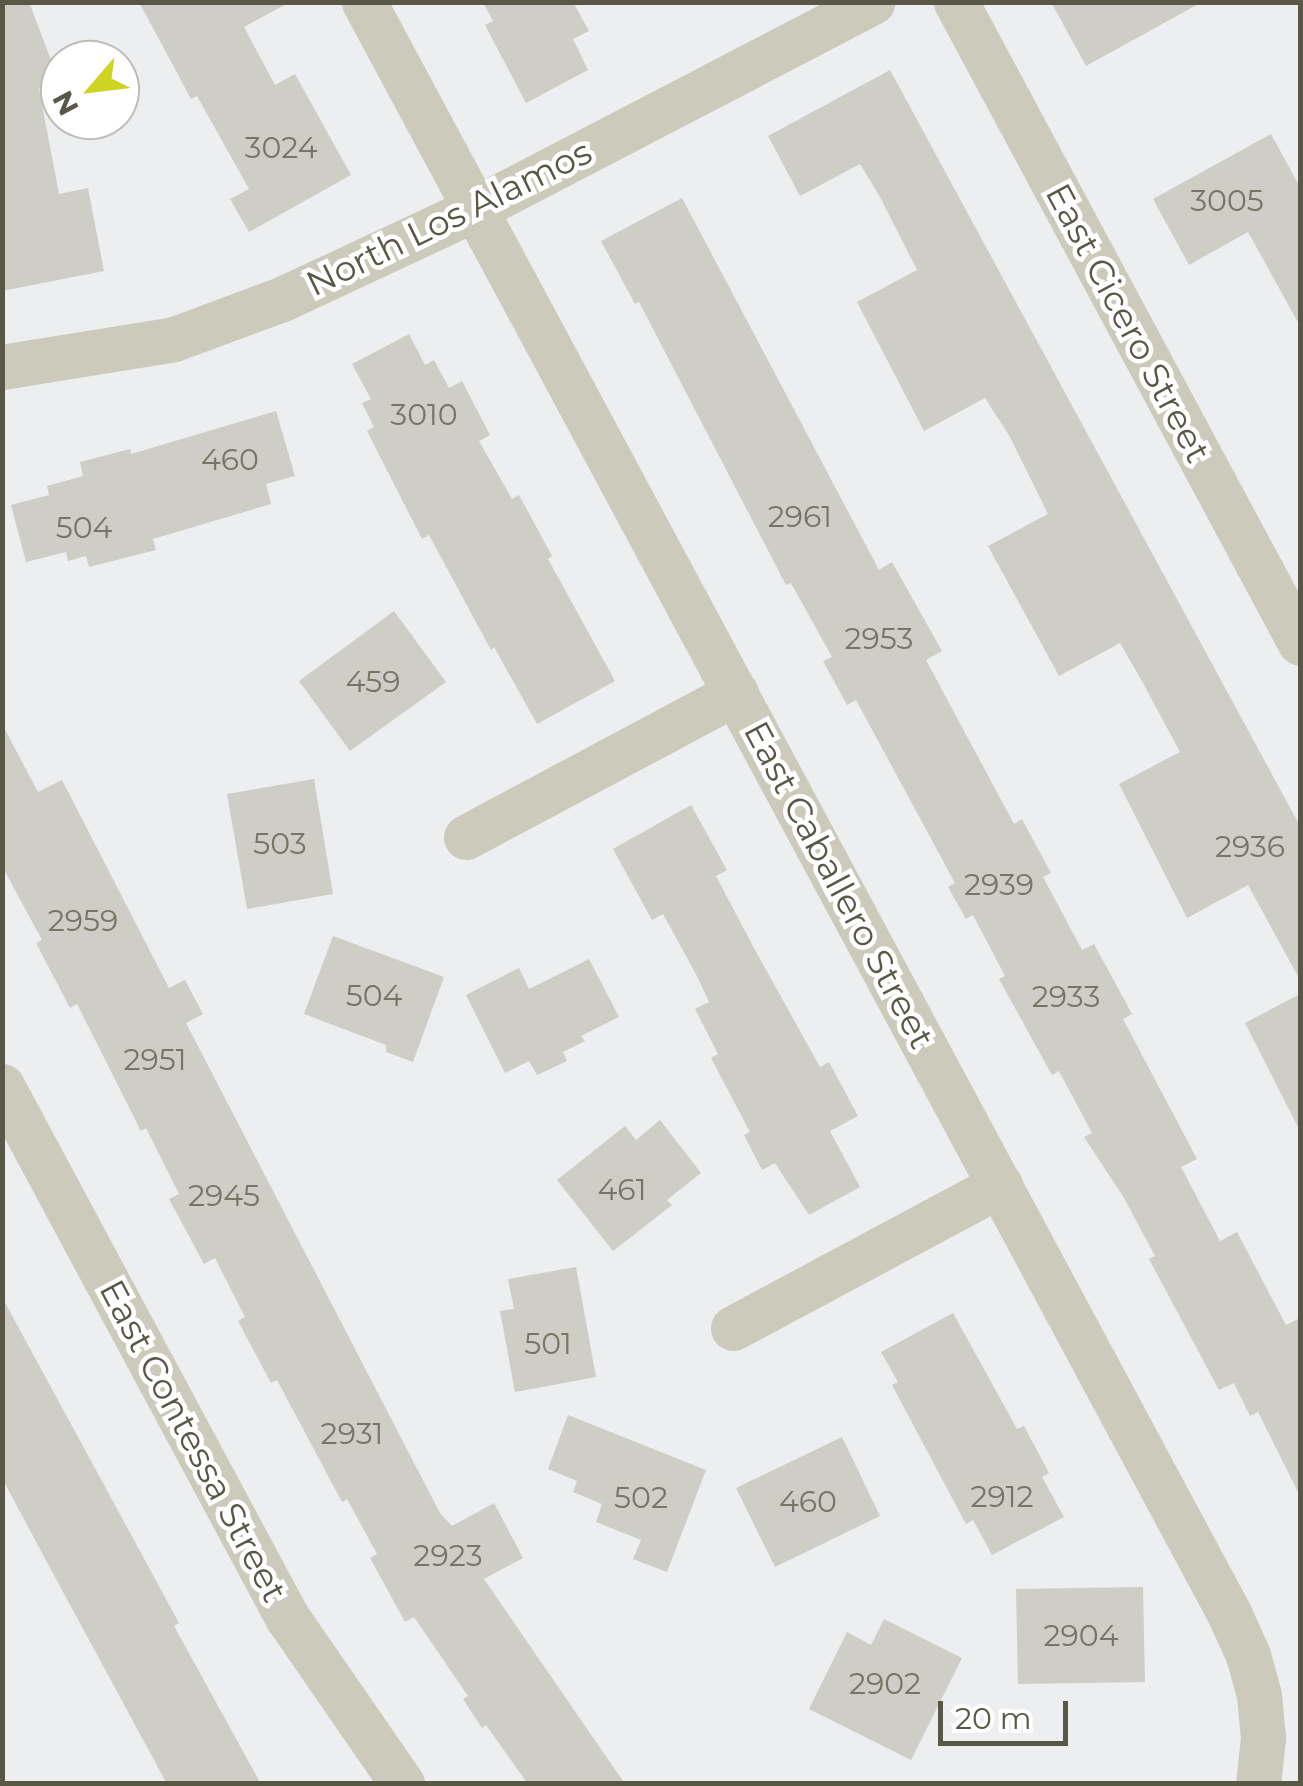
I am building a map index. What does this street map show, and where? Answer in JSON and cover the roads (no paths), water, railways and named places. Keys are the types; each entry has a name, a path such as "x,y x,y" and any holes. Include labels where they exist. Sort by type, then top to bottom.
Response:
{"street":[{"name":"East Caballero Street","path":"364,2 1248,1655 1259,1696 1263,1738 1258,1784"},
{"name":"North Los Alamos","path":"2,367 174,338 282,299 474,209 872,2"},
{"name":"East Cicero Street","path":"956,2 1300,643"},
{"path":"466,837 736,693"},
{"name":"East Contessa Street","path":"2,1086 287,1617 402,1784"},
{"path":"733,1328 1000,1185"}]}
